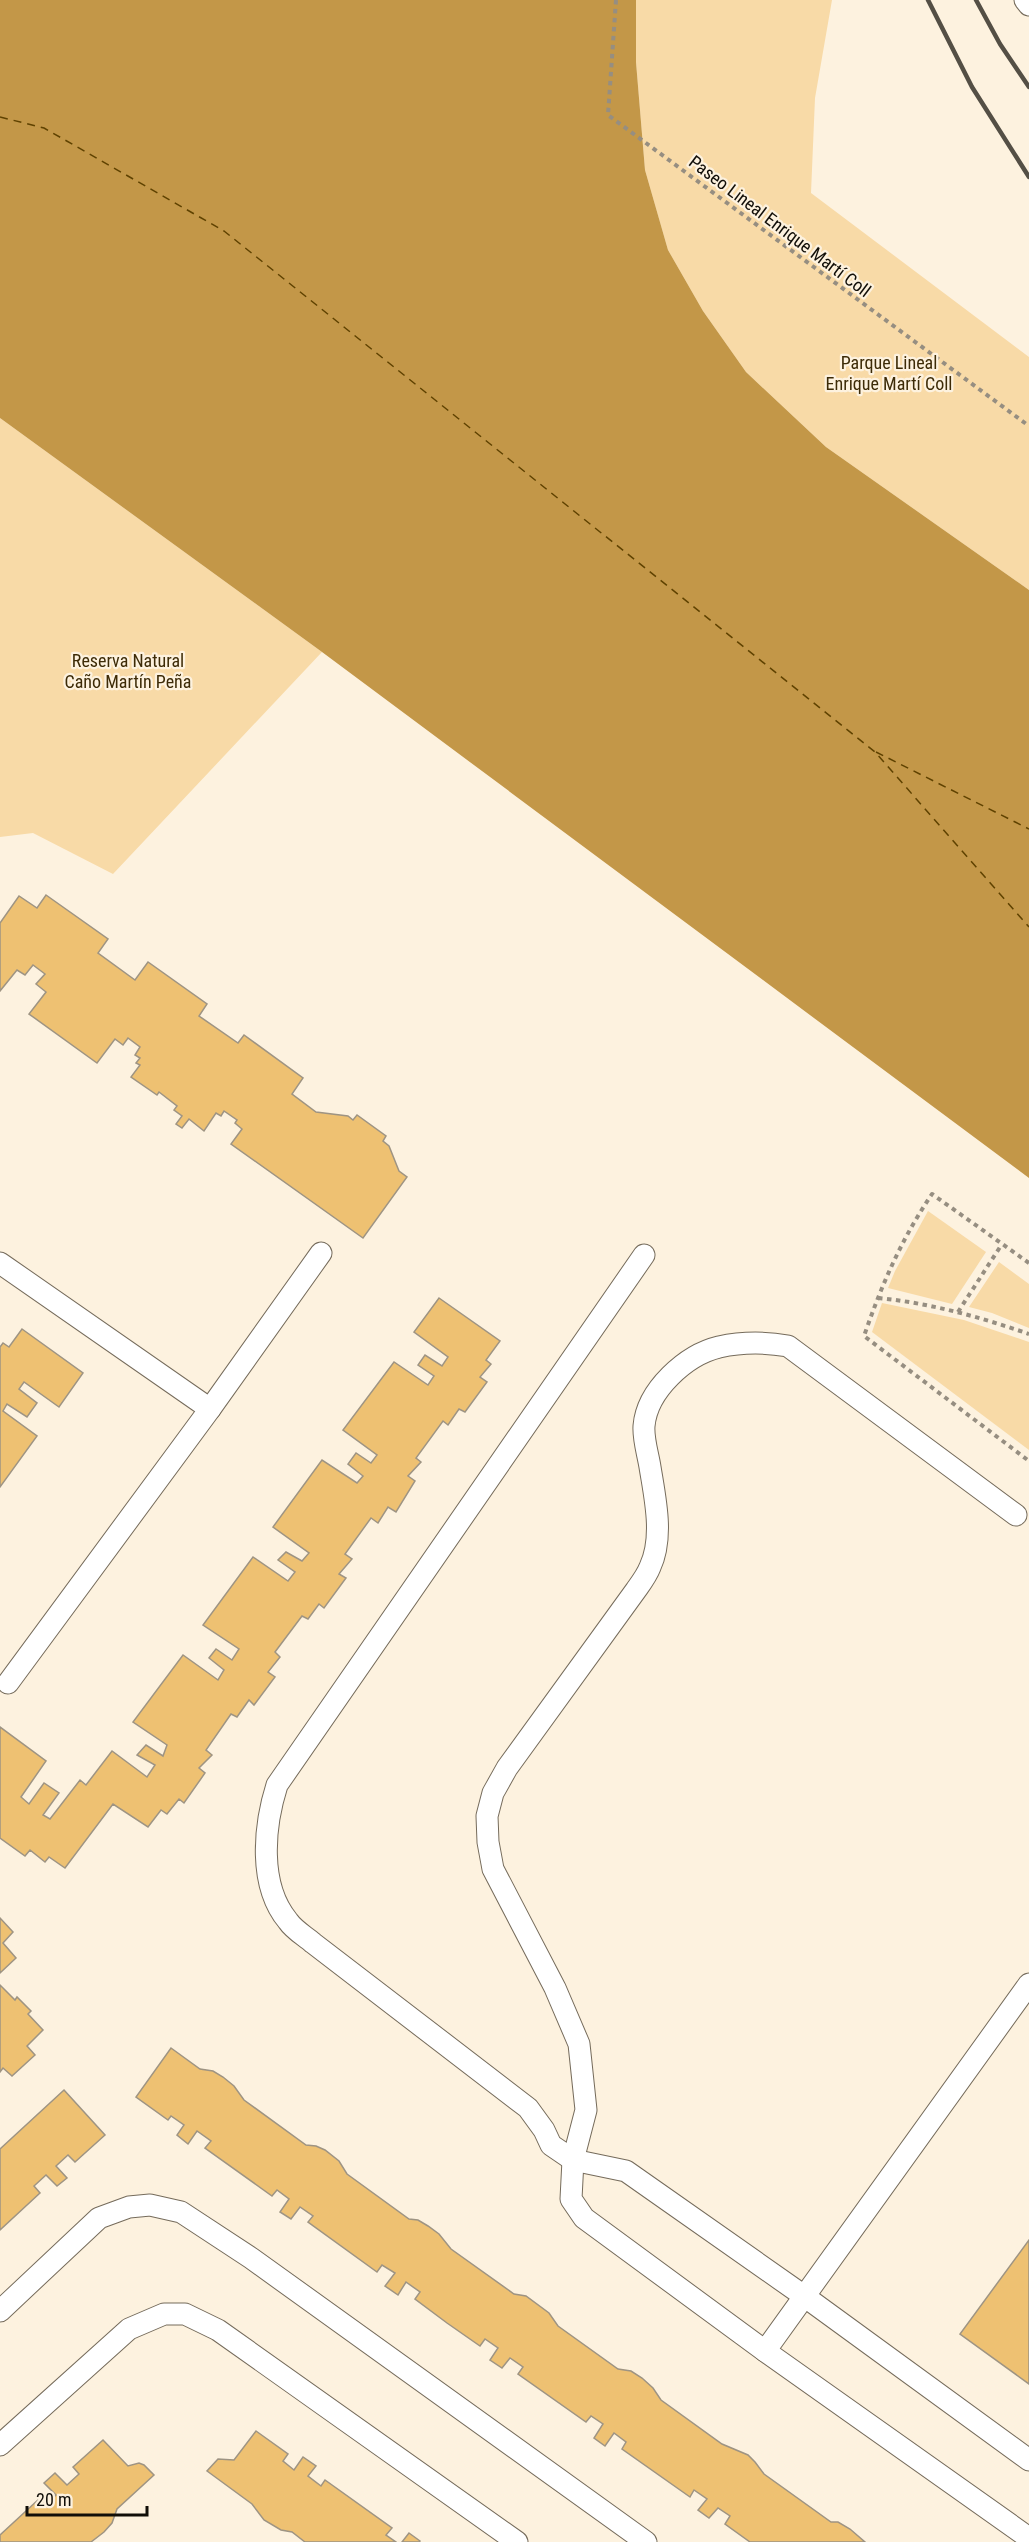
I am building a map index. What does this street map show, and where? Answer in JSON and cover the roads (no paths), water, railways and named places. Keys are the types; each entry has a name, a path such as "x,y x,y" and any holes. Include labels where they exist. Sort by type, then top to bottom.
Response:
{"lane":[{"path":"1025,0 1029,6"},
{"path":"8,1683 210,1409 321,1252"},
{"path":"644,1255 277,1785 267,1832 267,1856 272,1892 288,1921 313,1943 528,2108 544,2130 551,2145 573,2160 626,2170 1029,2460"},
{"path":"0,1263 210,1409"},
{"path":"1016,1515 788,1346 764,1342 718,1347 680,1367 661,1386 649,1408 644,1427 657,1520 651,1566 507,1768 493,1793 487,1816 488,1842 493,1869 555,1988 579,2044 586,2110 573,2160 571,2199 584,2218 1029,2538"},
{"path":"765,2350 1029,1984"},
{"path":"0,2311 99,2218 129,2206 150,2205 181,2212 251,2258 646,2542"},
{"path":"0,2445 129,2329 164,2314 185,2314 218,2330 517,2542"}],"railway":[{"path":"928,0 972,87 1029,177"},
{"path":"976,0 1000,44 1029,87"}],"park label":[{"name":"Parque Lineal Enrique Martí Coll","path":"889,372"},
{"name":"Reserva Natural Caño Martín Peña","path":"128,670"}]}
